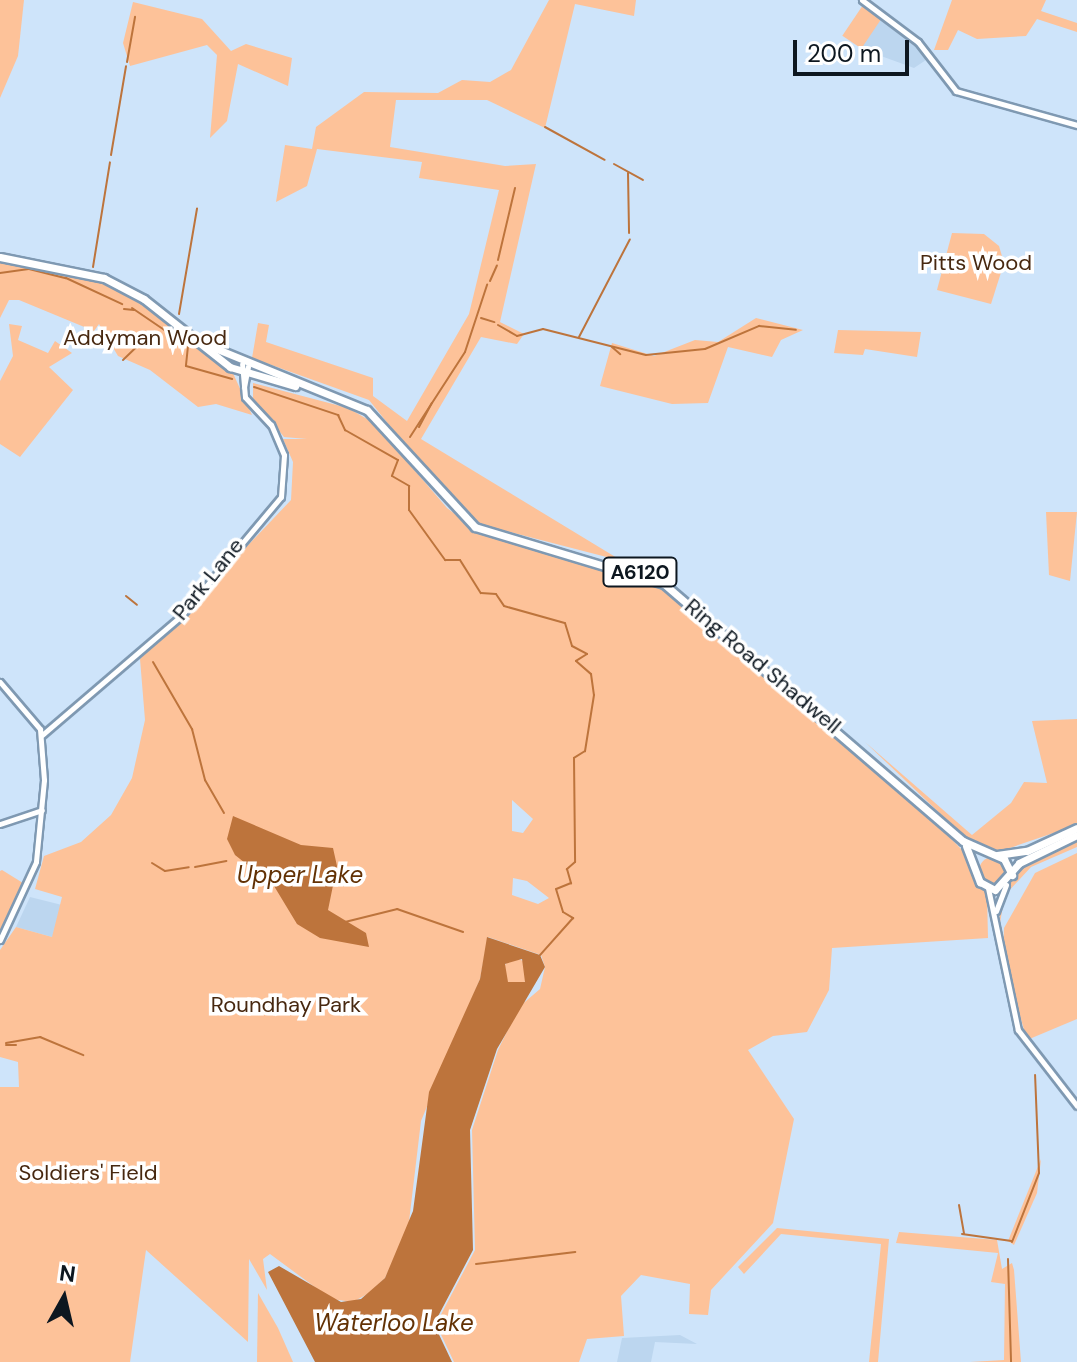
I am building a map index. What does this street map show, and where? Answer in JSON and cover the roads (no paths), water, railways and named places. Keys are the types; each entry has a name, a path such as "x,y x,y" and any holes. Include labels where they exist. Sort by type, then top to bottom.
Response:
{"highway":[{"name":"A6120","path":"0,257 104,278 245,369"},
{"name":"Ring Road Shadwell","path":"245,369 306,388 379,418 447,504 475,527 664,584 963,841 993,856"},
{"path":"1077,828 1027,851 993,856 977,876 988,888 1006,885 1019,863 1077,835"},
{"name":"Ring Road Shadwell","path":"963,841 977,876"},
{"path":"993,856 1012,875"}],"street":[{"path":"862,0 918,42 956,91 1077,125"},
{"name":"Park Lane","path":"42,735 181,616 281,497 287,468 279,442 244,392 245,369"},
{"path":"0,682 42,735 42,810 38,846 16,915 0,940"},
{"path":"0,824 42,810"},
{"path":"996,913 1006,885"},
{"path":"988,888 996,913 1018,1030 1077,1106"}],"water":[{"name":"Upper Lake","path":"233,816 301,845 333,848 337,866 328,910 366,933 369,947 320,938 297,924 274,886 235,855 227,839"},
{"name":"Waterloo Lake","path":"487,937 540,955 545,967 497,1049 470,1130 473,1250 434,1324 452,1362 315,1362 268,1272 279,1266 341,1302 361,1299 385,1278 413,1211 429,1092 480,979","holes":["522,959 525,982 508,982 505,964"]}],"waterway":[{"path":"127,62 135,17"},
{"path":"111,155 126,66"},
{"path":"545,127 605,160"},
{"path":"93,267 110,162"},
{"path":"614,164 643,180"},
{"path":"628,173 629,233"},
{"path":"498,260 515,188"},
{"path":"179,314 197,209"},
{"path":"579,337 630,239"},
{"path":"490,281 497,265"},
{"path":"0,273 29,269 66,278 122,304"},
{"path":"410,437 465,352 487,285"},
{"path":"132,308 188,346 186,366 232,379"},
{"path":"124,309 134,310"},
{"path":"481,318 494,322"},
{"path":"498,325 517,336 543,329 646,355 705,349 759,326 796,330"},
{"path":"123,360 143,341 153,342"},
{"path":"612,347 620,354"},
{"path":"254,387 338,415 345,430 398,460 392,476 409,486 409,510 445,560 460,560 481,593 496,594 504,606 565,623 572,646 587,654 576,661 591,674 594,695 585,751 574,758 575,862 567,869 571,883 556,889 563,912 573,918 540,955"},
{"path":"419,427 432,403"},
{"path":"126,596 137,605"},
{"path":"153,662 192,729 205,780 224,813"},
{"path":"195,867 226,861"},
{"path":"152,863 165,871 189,867"},
{"path":"345,922 397,909 463,932"},
{"path":"6,1043 40,1037 83,1055"},
{"path":"6,1045 16,1045"},
{"path":"1012,1242 1039,1173 1035,1075"},
{"path":"959,1205 964,1234"},
{"path":"962,1234 1012,1241"},
{"path":"476,1264 575,1252"},
{"path":"1008,1259 1011,1362"}],"park label":[{"name":"Pitts Wood","path":"976,263"},
{"name":"Addyman Wood","path":"145,338"},
{"name":"Roundhay Park","path":"286,1005"},
{"name":"Soldiers' Field","path":"88,1173"}]}
